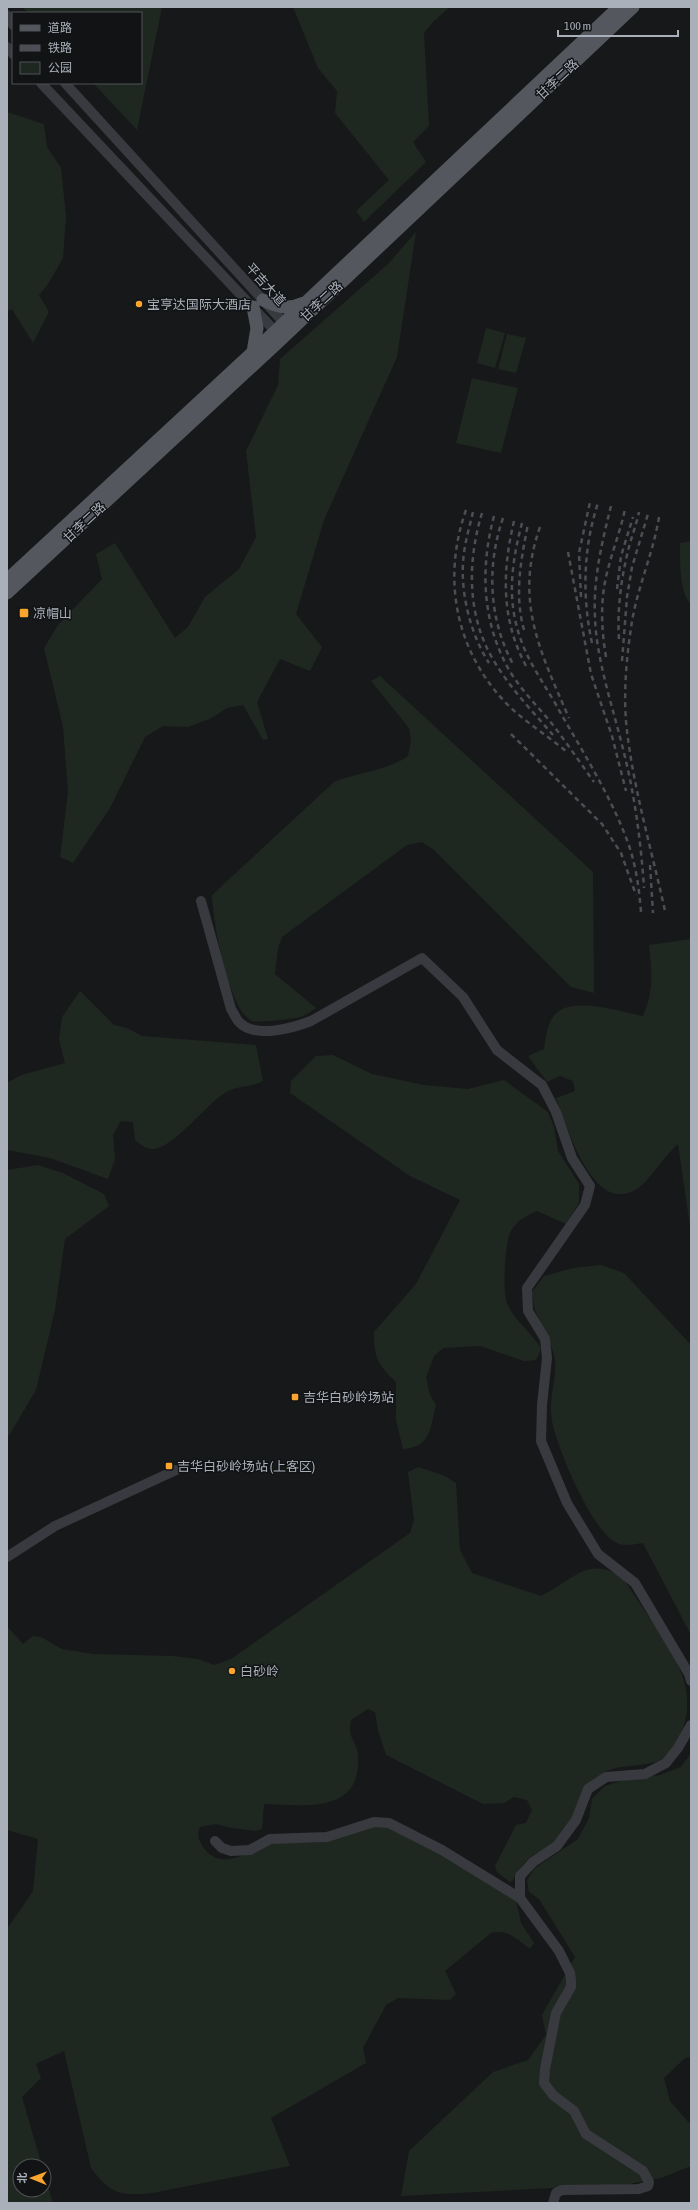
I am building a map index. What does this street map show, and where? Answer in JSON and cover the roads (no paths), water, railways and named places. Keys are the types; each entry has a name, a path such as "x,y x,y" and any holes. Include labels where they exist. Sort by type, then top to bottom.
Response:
{"main road":[{"name":"甘李二路","path":"7,580 252,352 282,329 307,301 619,7"},
{"name":"甘李二路","path":"7,593 282,329 633,7"},
{"path":"252,352 257,328 258,304 285,307 297,306 307,301"}],"street":[{"name":"平吉大道","path":"42,84 282,329"},
{"name":"平吉大道","path":"66,84 258,304"},
{"path":"201,901 231,1009 240,1023 254,1030 274,1030 291,1028 311,1021 422,958 463,997 497,1050 542,1085 556,1112 572,1158 590,1186 585,1206 527,1288 528,1311 545,1340 547,1358 542,1405 541,1441 567,1503 598,1554 635,1583 689,1674 691,1681"},
{"path":"7,1557 55,1526 176,1470"},
{"path":"520,1898 520,1876 533,1862 557,1846 576,1820 588,1789 606,1777 645,1774 666,1763 678,1748 691,1725"},
{"path":"215,1841 222,1848 232,1851 250,1850 270,1839 327,1837 374,1822 389,1823 442,1850 520,1898 559,1951 570,1973 571,1980 570,1987 556,2013 545,2069 544,2084 553,2095 574,2111 586,2134 643,2171 649,2182 648,2186 639,2189 562,2190 556,2193 553,2203"}],"railway":[{"path":"581,597 579,553 590,502"},
{"path":"592,643 587,608 586,573 589,537 598,503"},
{"path":"611,506 601,547 595,589 596,633 606,685 631,786 639,837 644,888"},
{"path":"606,657 602,624 605,580 625,509"},
{"path":"466,510 459,536 455,561 455,587 458,612 464,636 474,659 488,681 505,702 519,715 567,752"},
{"path":"473,512 464,556 464,589 468,615 472,628 489,663"},
{"path":"619,639 619,606 623,573 639,512"},
{"path":"482,513 477,532 472,570 474,608 479,626 485,644 500,671 522,700 553,735"},
{"path":"622,661 627,597 632,567 648,514"},
{"path":"494,516 485,575 489,614 493,633 500,652 509,670 518,683 555,727 594,782"},
{"path":"617,589 621,556 633,517"},
{"path":"659,517 653,545 633,614 626,666 625,706 627,731 634,776 665,911"},
{"path":"503,518 494,555 492,574 493,594 499,631 514,666"},
{"path":"514,521 507,559 506,595 512,631 526,666"},
{"path":"522,523 514,558 512,582 513,607 518,631 531,663 592,768 618,818 634,863 641,912"},
{"path":"524,630 519,603 519,590 521,564 528,524"},
{"path":"540,527 533,554 529,579 530,602 540,648 569,718"},
{"path":"568,552 591,674 612,736 626,791"},
{"path":"511,734 602,824 621,853 636,895"},
{"path":"650,865 653,913"}],"place":[{"name":"宝亨达国际大酒店","path":"139,304"},
{"name":"凉帽山","path":"24,613"},
{"name":"吉华白砂岭场站","path":"295,1397"},
{"name":"吉华白砂岭场站 (上客区)","path":"169,1466"},
{"name":"白砂岭","path":"232,1671"}]}
